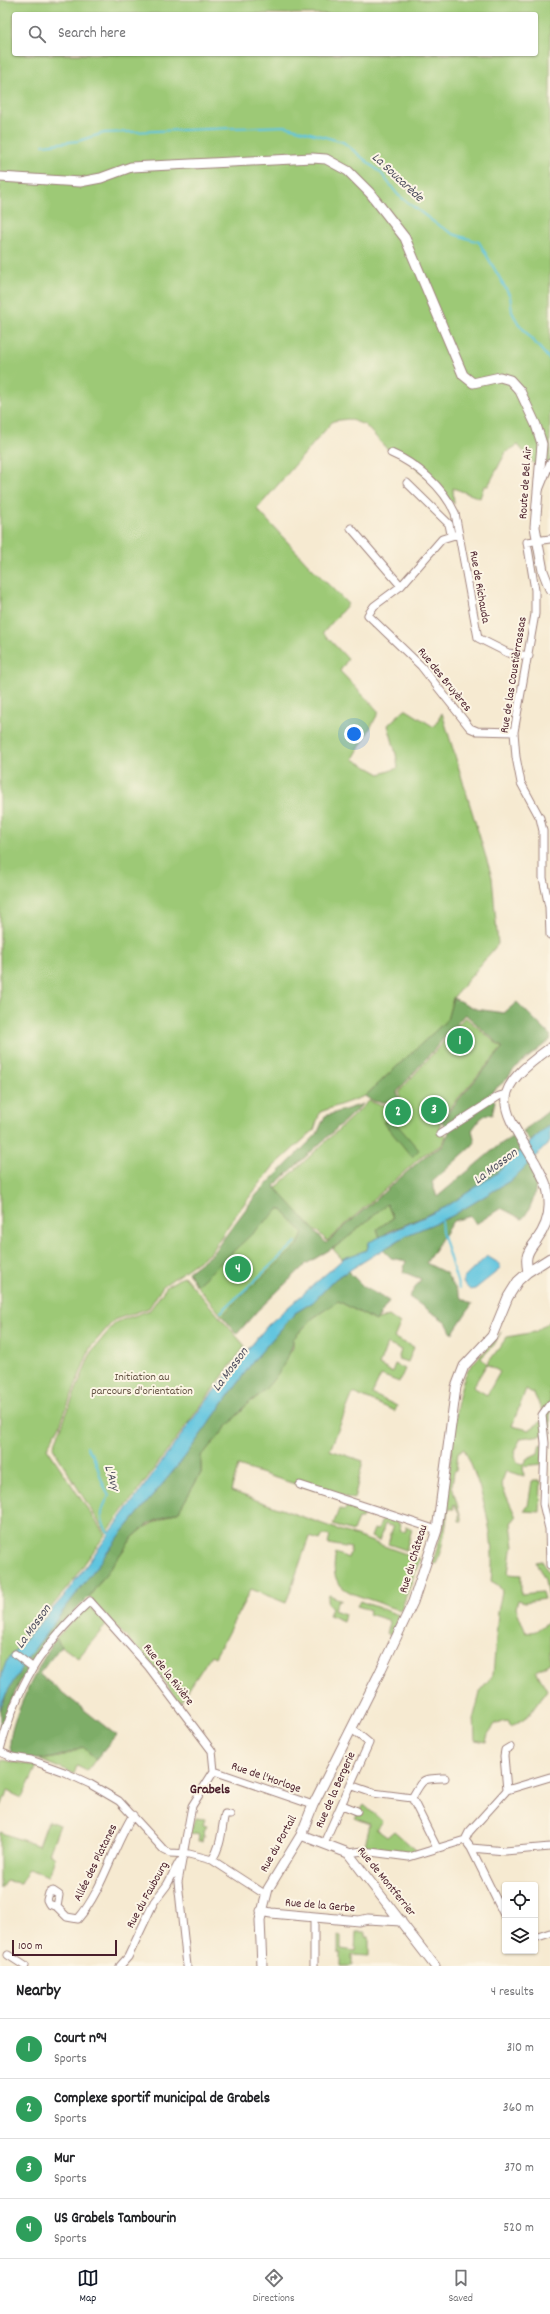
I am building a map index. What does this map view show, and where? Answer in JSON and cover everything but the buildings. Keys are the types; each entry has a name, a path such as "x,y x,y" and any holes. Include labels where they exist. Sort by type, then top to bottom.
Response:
{"street":[{"name":"Route de Bel Air","path":"0,177 80,182 101,178 120,170 141,166 312,158 326,159 337,163 370,193 405,238 463,374 472,383 500,378 510,380 520,391 536,425 542,444 535,511 537,540 550,589"},
{"name":"Rue de Richauda","path":"391,452 405,459 424,473 450,502 455,513 455,534 478,638 508,653 529,656"},
{"path":"537,493 546,477 550,463"},
{"path":"351,528 401,586 442,539 455,534 449,524 407,482"},
{"path":"537,540 550,539"},
{"name":"Rue de las Coustièrrassas","path":"537,540 527,542 535,590 535,614 529,656 514,732 516,757 521,783 540,818 543,831 544,878 549,907 550,935"},
{"name":"Rue des Bruyères","path":"401,586 374,606 368,615 421,666 470,728 477,731 514,732"},
{"path":"528,1272 527,1256 544,1228 549,1213 549,1194 540,1172 512,1124 505,1098 518,1073 550,1048"},
{"path":"440,1134 499,1096 505,1098"},
{"name":"Rue du Château","path":"313,1805 413,1602 437,1530 454,1401 460,1375 464,1366 492,1336 508,1297 518,1281 528,1272 550,1258"},
{"path":"550,1404 542,1415 545,1444 543,1504 549,1529 550,1565"},
{"path":"300,1485 437,1530"},
{"name":"Rue de la Rivière","path":"30,1665 62,1626 90,1601 148,1666 212,1751 214,1771"},
{"path":"15,1654 30,1665 7,1723 0,1751 12,1757 31,1760 64,1772 90,1784 119,1801 164,1850 170,1853 182,1855 189,1854 212,1860 266,1895"},
{"name":"Rue de la Bergerie","path":"324,1844 369,1743 352,1728"},
{"path":"507,1790 504,1756 505,1750 510,1746"},
{"path":"187,1966 182,1931 181,1899 178,1882 192,1806 214,1771"},
{"name":"Rue de l'Horloge","path":"214,1771 313,1805"},
{"path":"348,1853 363,1851 404,1857 465,1840 469,1832 507,1790 550,1777"},
{"path":"412,1798 420,1782 425,1779 445,1778"},
{"path":"350,1785 373,1793 412,1798"},
{"path":"412,1798 437,1848"},
{"name":"Rue du Portail","path":"262,1966 262,1911 266,1895 281,1865 301,1835 313,1805"},
{"path":"342,1805 357,1811"},
{"path":"212,1860 219,1850 223,1834 225,1814 230,1815"},
{"name":"Allée des Platanes","path":"57,1907 67,1917 78,1919 87,1908 123,1831 133,1815"},
{"name":"Rue de Montferrier","path":"301,1835 348,1853 435,1966"},
{"path":"465,1840 471,1848 502,1912"},
{"path":"471,1848 505,1852 550,1847"},
{"name":"Rue du Faubourg","path":"120,1966 128,1957 154,1902 167,1885 182,1855"},
{"name":"Rue de la Gerbe","path":"262,1911 359,1921 368,1919 401,1921"},
{"path":"314,1917 314,1966"},
{"path":"538,1937 550,1933"},
{"path":"8,1955 25,1966"}],"green space":[{"path":"0,0 550,0 550,474 536,466 518,445 506,452 488,486 484,486 480,498 453,488 454,504 406,457 386,448 365,425 348,419 333,421 257,509 306,562 348,604 323,633 348,659 340,671 379,712 353,759 380,774 398,768 396,754 388,725 405,709 434,727 442,713 492,877 498,944 453,998 447,1020 365,1096 320,1112 314,1130 273,1167 237,1213 210,1253 163,1286 149,1308 114,1320 90,1348 60,1425 47,1448 105,1535 68,1587 6,1662 0,1679"},
{"path":"453,998 476,1009 504,1013 517,1002 550,1035 550,1040 515,1068 506,1080 488,1095 495,1101 492,1115 487,1114 480,1119 472,1130 475,1142 472,1146 432,1182 437,1197 499,1145 515,1135 522,1149 497,1173 446,1207 388,1232 380,1238 377,1229 393,1218 387,1204 341,1243 306,1264 257,1311 237,1334 222,1316 242,1295 298,1245 303,1233 280,1208 197,1285 188,1272 212,1254 257,1194 317,1134 325,1116 363,1104 274,1186 326,1243 425,1156 443,1146 449,1132 441,1120 503,1048 465,1014 397,1092 399,1101 377,1102 365,1096 447,1020"},
{"path":"465,1017 502,1048 440,1119 440,1128 446,1136 442,1145 423,1155 327,1241 316,1230 222,1316 192,1280 262,1201 369,1101 380,1105 401,1103 399,1092"},
{"path":"550,1110 550,1124 530,1142 523,1131"},
{"path":"393,1120 419,1150 412,1157 383,1122"},
{"path":"530,1162 536,1175 535,1191 530,1207 522,1219 501,1208 476,1224 471,1216 453,1221 426,1263 446,1273 461,1298 472,1304 452,1334 446,1322 409,1297 421,1279 403,1272 406,1261 391,1258 383,1250 407,1235 452,1216 513,1179"},
{"path":"387,1203 393,1218 377,1229 380,1238 369,1242 367,1250 342,1259 333,1249"},
{"path":"348,1271 364,1287 389,1301 376,1321 338,1301 313,1318 293,1339 292,1347 284,1365 270,1383 256,1398 249,1402 201,1456 201,1473 179,1511 148,1524 133,1537 89,1597 56,1630 31,1663 27,1659 121,1534 184,1458 254,1360 295,1313 313,1302 335,1279"},
{"name":"Initiation au parcours d'orientation","path":"184,1276 245,1346 106,1534 53,1448 91,1352 116,1322 150,1310 167,1286"},
{"path":"338,1301 376,1321 389,1316 400,1324 394,1338 414,1347 408,1362 398,1359 401,1350 387,1344 379,1365 392,1372 395,1364 405,1369 399,1382 381,1375 372,1394 397,1406 395,1411 353,1393 330,1450 363,1461 354,1499 298,1485 238,1466 231,1491 420,1559 401,1610 391,1608 356,1595 342,1587 337,1581 335,1574 334,1565 336,1553 348,1558 351,1548 328,1544 330,1536 323,1535 320,1540 309,1537 286,1603 251,1589 215,1657 211,1655 180,1703 151,1664 89,1597 133,1537 145,1527 179,1511 201,1473 201,1456 249,1402 256,1399 293,1348 293,1339 313,1318"},
{"path":"550,1321 550,1439 549,1434 521,1438 514,1452 517,1462 523,1464 526,1462 526,1459 538,1453 540,1444 543,1445 542,1464 523,1466 524,1476 506,1471 501,1484 516,1517 511,1523 514,1547 511,1550 508,1574 521,1575 521,1594 542,1592 544,1599 525,1602 518,1600 516,1608 526,1633 536,1631 550,1620 550,1663 536,1671 547,1690 529,1715 511,1727 508,1721 496,1723 488,1734 486,1742 475,1740 474,1716 481,1689 493,1675 498,1612 502,1591 498,1585 491,1581 492,1548 490,1531 477,1480 464,1449 458,1452 452,1486 462,1521 459,1521 459,1513 455,1505 453,1505 454,1509 448,1509 441,1550 436,1564 432,1563 438,1547 445,1514 457,1410 465,1376 468,1370 501,1332 494,1345 481,1358 487,1364 507,1337 535,1332","holes":["487,1364 500,1372 487,1395 473,1387","526,1389 534,1394 546,1418 529,1430 512,1426"]},
{"path":"532,1481 541,1481 540,1512 524,1511 528,1506"},
{"path":"347,1506 364,1512 362,1519 358,1519 353,1531 333,1525 339,1509 345,1510"},
{"path":"385,1518 399,1523 401,1532 406,1531 406,1526 412,1529 406,1550 388,1544 393,1527 385,1524 379,1541 371,1537 374,1529 378,1530 381,1522"},
{"path":"542,1561 550,1575 550,1613 545,1580 536,1562"},
{"path":"329,1595 342,1600 338,1600 334,1610 345,1614 343,1621 329,1615 332,1608 327,1602"},
{"path":"360,1601 399,1615 391,1635 386,1633 389,1624 388,1620 369,1614 370,1610 357,1606"},
{"path":"89,1605 107,1624 78,1658 61,1646 56,1638"},
{"path":"56,1638 61,1646 39,1674 116,1735 96,1759 83,1747 62,1755 42,1759 17,1756 12,1753 10,1744 17,1713 42,1661"},
{"path":"23,1664 28,1667 8,1706 0,1739 0,1710 7,1692"},
{"path":"83,1747 96,1759 87,1771 77,1766 74,1774 40,1760 60,1757"},
{"path":"2,1760 37,1766 22,1798 7,1791 0,1810 0,1766"},
{"path":"364,1805 382,1821 376,1829 387,1837 394,1831 417,1851 411,1854 364,1850 370,1824 355,1818"},
{"path":"195,1818 205,1819 203,1825 207,1826 204,1831 205,1836 203,1836 202,1841 198,1841 199,1835 190,1833"},
{"path":"48,1821 60,1825 49,1853 55,1858 49,1876 29,1869 21,1883 6,1881 0,1889 0,1832 39,1846"},
{"path":"356,1932 366,1932 366,1937 369,1937 369,1956 352,1955 352,1966 341,1966 341,1953 338,1953 338,1935 341,1936 341,1949 355,1951"}],"water":[{"name":"La Mosson","path":"550,1124 550,1142 513,1179 452,1216 407,1235 335,1279 313,1302 295,1313 254,1360 184,1458 121,1534 27,1659 6,1694 0,1709 0,1679 6,1662 64,1596 206,1401 268,1325 344,1258 367,1250 369,1242 446,1207 497,1173"},
{"path":"487,1256 500,1264 500,1269 475,1289 470,1290 463,1283 463,1279"}],"waterway":[{"name":"La Soucarède","path":"43,145 78,141 104,133 285,126 343,142 381,173 398,195 435,223 453,234 479,242 510,296 512,312 518,323 550,360"},
{"path":"441,1218 442,1232 459,1288"},
{"path":"221,1312 296,1242"},
{"name":"L'Avy","path":"87,1447 97,1465 105,1490 109,1496 102,1511 102,1521 111,1535"}],"place":[{"name":"Court n°4","path":"460,1041"},
{"name":"Mur","path":"434,1110"},
{"name":"Complexe sportif municipal de Grabels","path":"398,1112"},
{"name":"US Grabels Tambourin","path":"238,1269"}],"district":[{"name":"Grabels","path":"210,1790"}]}
